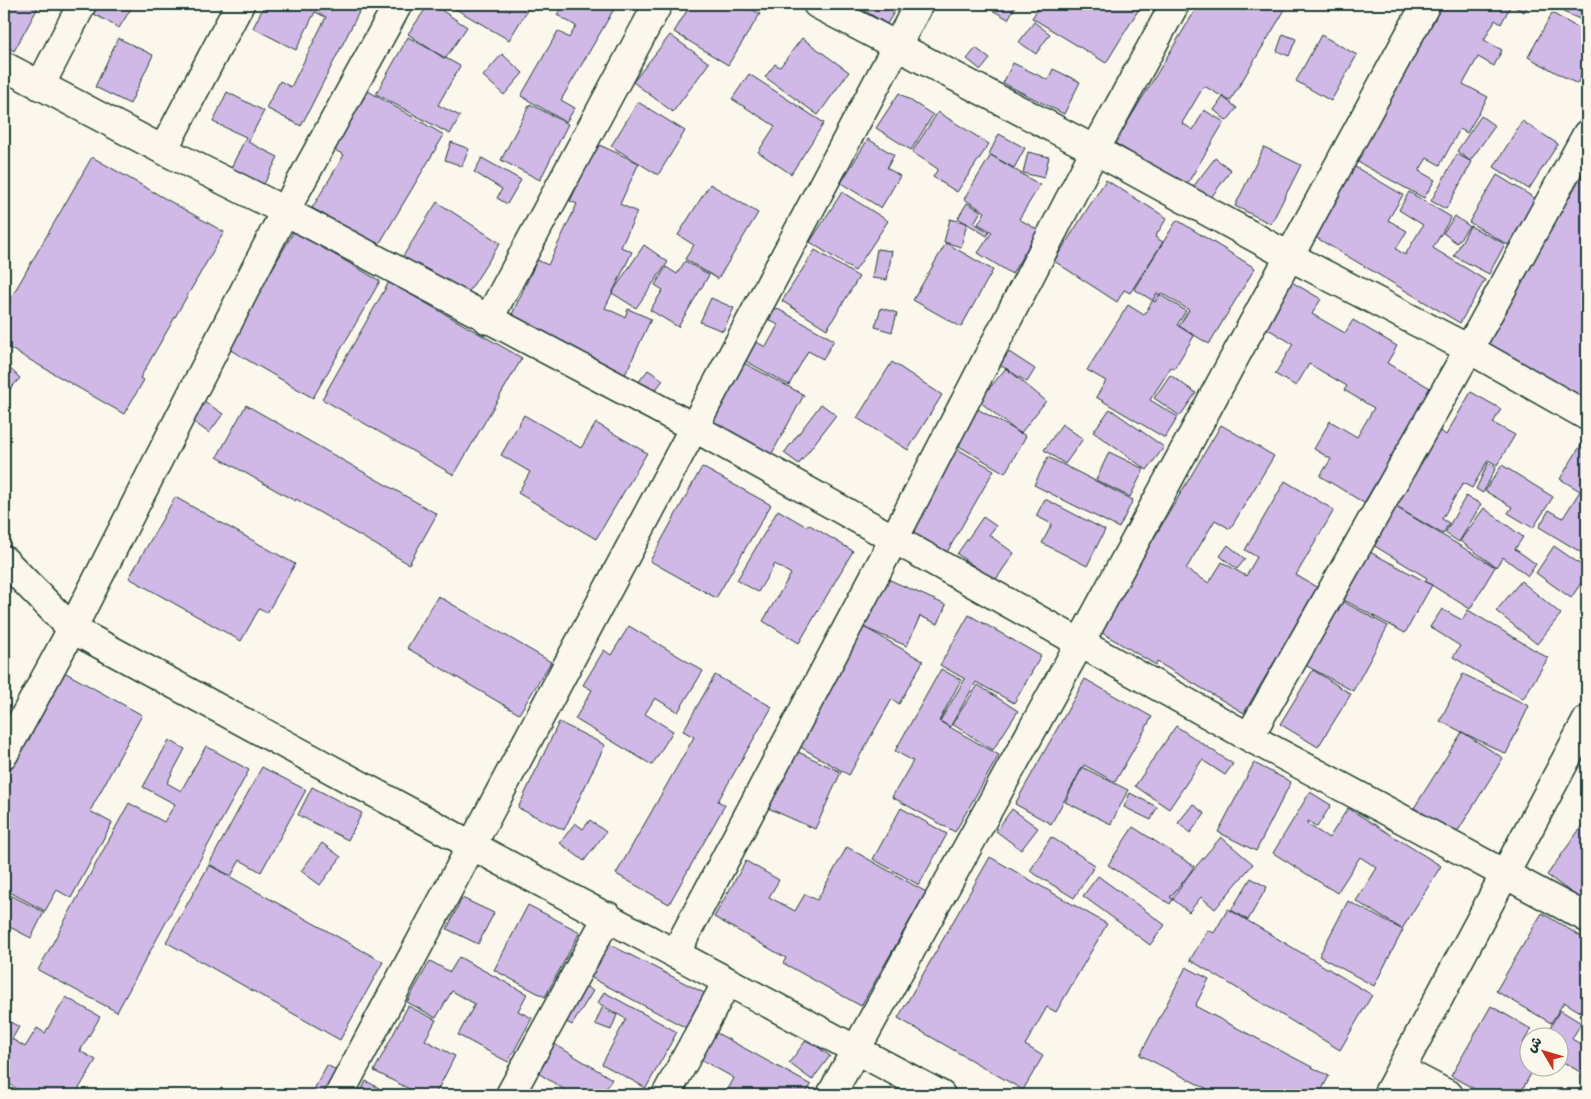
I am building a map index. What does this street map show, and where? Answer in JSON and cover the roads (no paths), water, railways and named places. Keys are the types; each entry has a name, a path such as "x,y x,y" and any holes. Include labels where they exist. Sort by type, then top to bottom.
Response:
{"street":[{"path":"40,86 82,4"},
{"path":"163,150 240,4"},
{"path":"4,754 72,629 285,211 398,4"},
{"path":"488,320 658,4"},
{"path":"816,4 1095,150 1289,256 1469,349 1587,416"},
{"path":"339,1095 920,4"},
{"path":"674,954 894,539 1095,150 1175,4"},
{"path":"831,1095 854,1050 1080,643 1426,4"},
{"path":"4,66 163,150 285,211 695,428 1249,738 1587,918"},
{"path":"1249,738 1469,349 1587,134"},
{"path":"4,560 72,629 471,845 608,916 674,954 941,1095"},
{"path":"1387,1095 1587,720"},
{"path":"510,1095 608,916"},
{"path":"666,1095 727,982"},
{"path":"1401,1070 1449,1095"}]}
